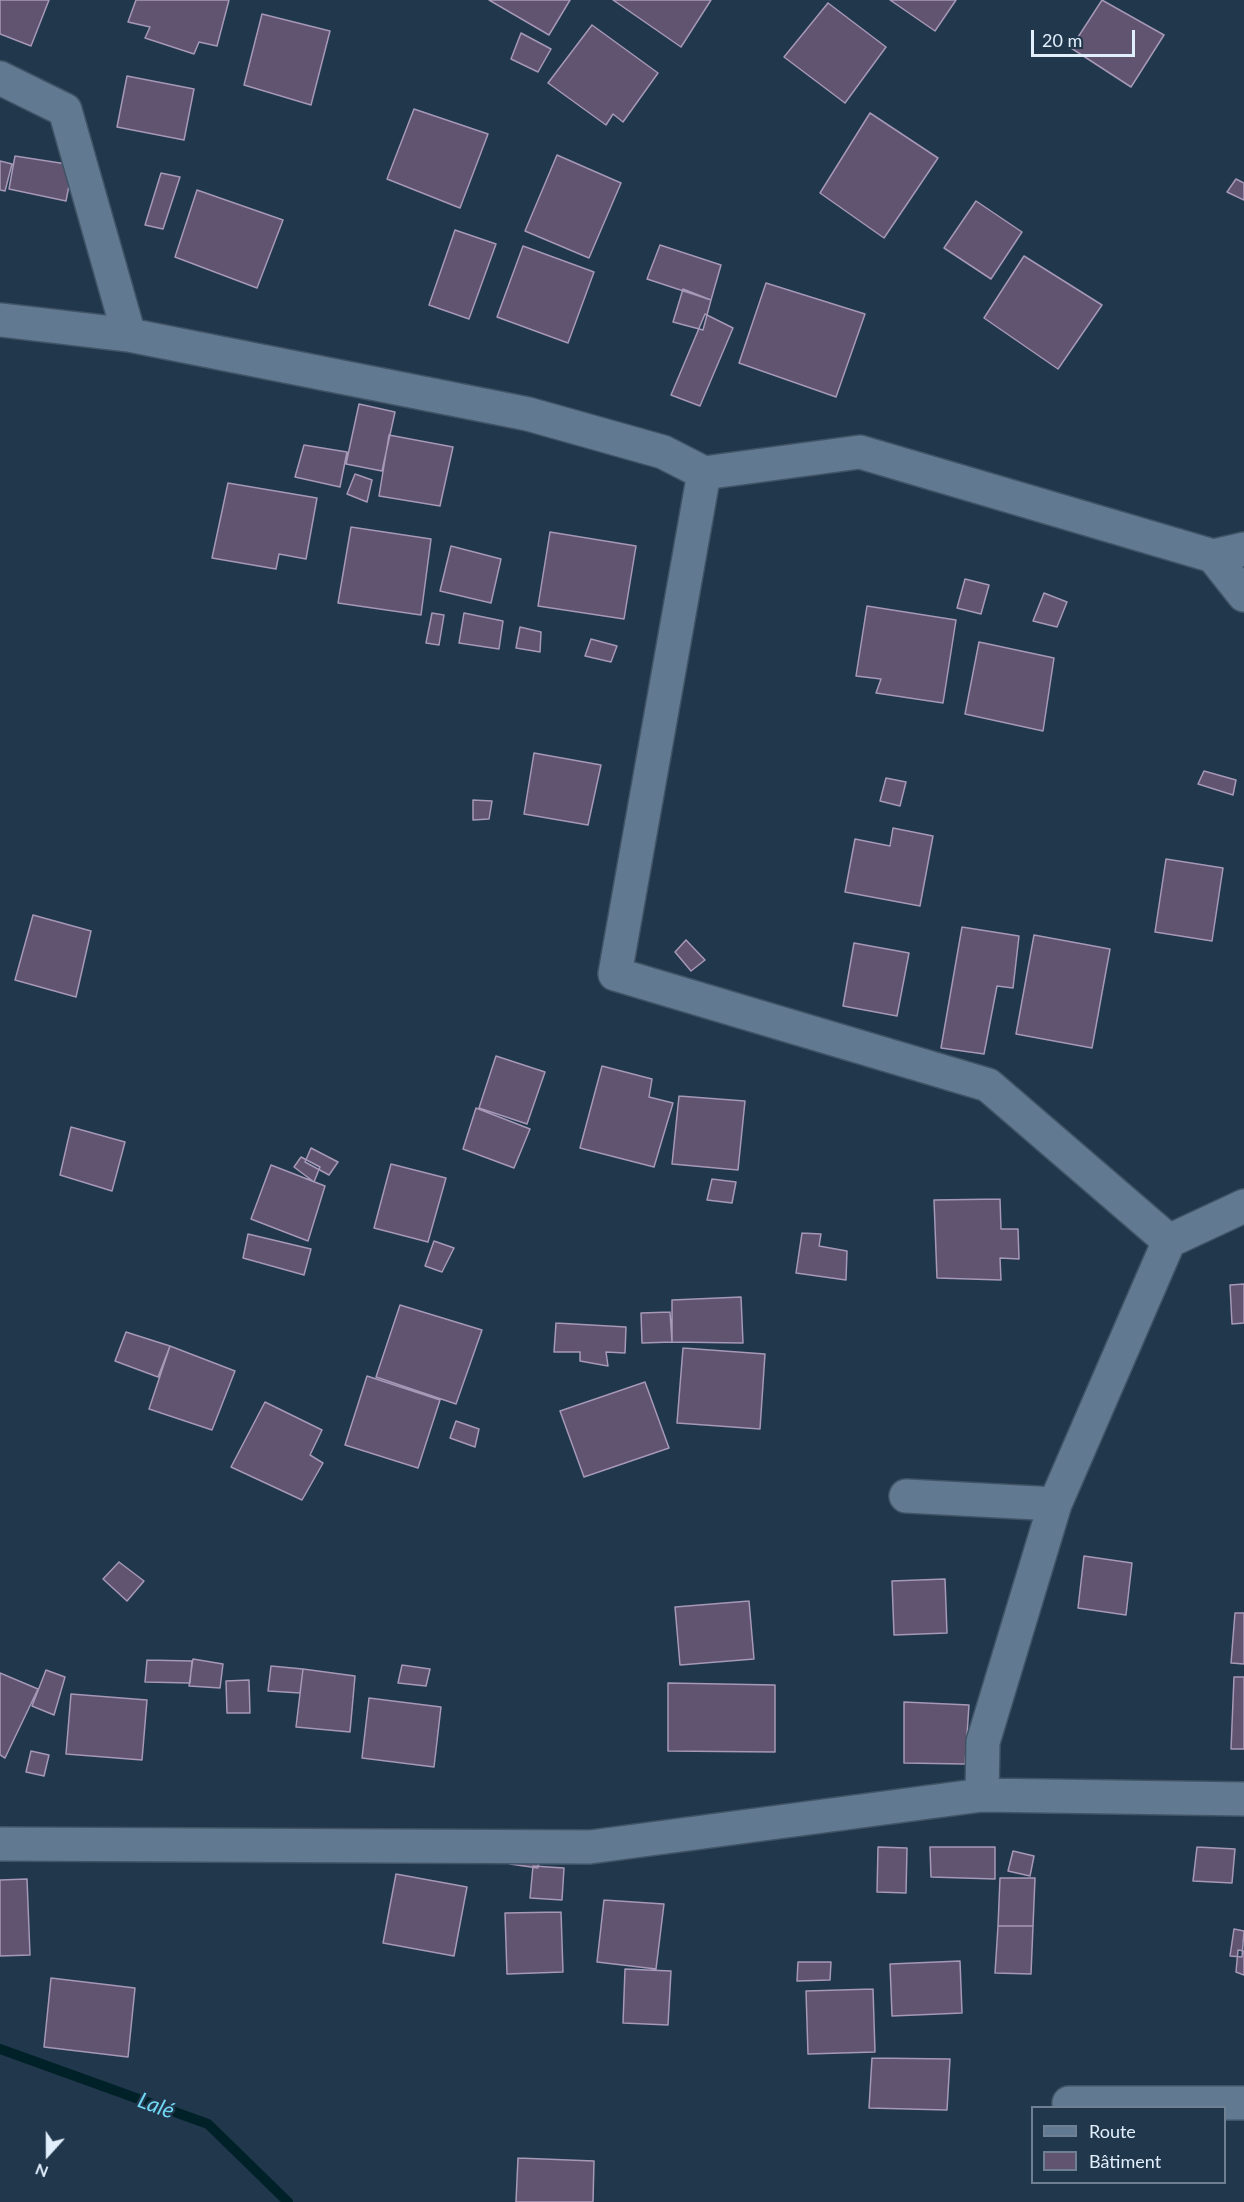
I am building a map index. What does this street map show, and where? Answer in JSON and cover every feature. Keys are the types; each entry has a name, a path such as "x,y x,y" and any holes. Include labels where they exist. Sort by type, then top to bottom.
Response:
{"street":[{"path":"0,78 65,110 129,335"},
{"path":"0,320 129,335 528,414 663,452 704,473 860,452 1228,553 1244,595"},
{"path":"704,473 615,974 988,1085 1169,1241"},
{"path":"982,1796 983,1742 1055,1504 1169,1241 1244,1206"},
{"path":"906,1496 1055,1504"},
{"path":"0,1844 590,1847 982,1796 1244,1799"},
{"path":"1069,2103 1244,2103"}],"building":[{"path":"0,0 49,0 31,46 0,34"},
{"path":"136,0 229,0 217,46 199,42 194,54 145,38 150,27 128,22"},
{"path":"489,0 570,0 549,35"},
{"path":"613,0 711,0 681,47"},
{"path":"890,0 956,0 935,31"},
{"path":"1102,0 1164,35 1131,87 1071,48"},
{"path":"828,3 886,47 845,103 784,57"},
{"path":"262,14 330,31 311,105 244,85"},
{"path":"592,25 658,73 623,122 613,114 606,125 548,83"},
{"path":"521,33 551,49 538,72 511,59"},
{"path":"127,76 194,89 184,140 117,127"},
{"path":"414,109 488,134 460,208 387,179"},
{"path":"870,113 938,158 884,238 820,193"},
{"path":"557,155 621,183 589,258 525,231"},
{"path":"15,156 73,165 66,201 9,189"},
{"path":"0,161 12,164 5,191 0,190"},
{"path":"161,173 180,177 163,229 145,225"},
{"path":"1236,179 1244,183 1244,200 1227,192"},
{"path":"197,190 283,220 257,288 175,257"},
{"path":"976,201 1022,232 991,279 944,248"},
{"path":"455,230 496,244 469,319 429,305"},
{"path":"660,245 721,265 711,300 647,279"},
{"path":"523,246 594,272 568,343 497,317"},
{"path":"1024,256 1102,305 1058,369 984,318"},
{"path":"766,283 865,314 836,397 739,363"},
{"path":"683,289 711,300 703,330 673,322"},
{"path":"705,314 733,328 700,406 671,395"},
{"path":"359,404 395,412 382,471 346,464"},
{"path":"389,435 453,447 440,506 379,496"},
{"path":"304,445 347,452 340,487 295,477"},
{"path":"355,474 372,480 367,502 347,494"},
{"path":"228,483 317,498 306,559 279,554 276,569 212,558"},
{"path":"351,527 431,539 421,615 338,603"},
{"path":"550,532 636,546 624,619 538,606"},
{"path":"451,546 501,559 491,603 440,591"},
{"path":"965,579 989,585 981,614 957,608"},
{"path":"1044,593 1067,602 1057,627 1033,621"},
{"path":"867,606 956,620 943,703 876,693 881,679 856,676"},
{"path":"432,613 444,615 439,645 426,643"},
{"path":"464,613 503,621 499,649 459,643"},
{"path":"520,627 541,632 540,652 516,648"},
{"path":"591,639 617,646 611,662 585,656"},
{"path":"979,642 1054,658 1043,731 965,714"},
{"path":"534,753 601,765 588,825 524,814"},
{"path":"1204,771 1236,780 1233,795 1198,784"},
{"path":"886,778 906,782 900,806 880,801"},
{"path":"473,800 492,801 489,819 473,820"},
{"path":"893,828 933,836 920,906 845,892 855,839 890,846"},
{"path":"1166,859 1223,868 1212,941 1155,932"},
{"path":"33,915 91,931 76,997 15,980"},
{"path":"962,927 1019,936 1013,988 997,986 984,1054 941,1048"},
{"path":"1034,935 1110,949 1092,1048 1016,1034"},
{"path":"686,940 705,960 691,971 675,952"},
{"path":"854,943 909,953 897,1016 843,1006"},
{"path":"496,1056 545,1072 527,1124 479,1108"},
{"path":"602,1066 652,1079 649,1097 673,1103 654,1167 580,1148"},
{"path":"679,1096 745,1101 738,1170 672,1164"},
{"path":"476,1108 530,1129 514,1168 463,1149"},
{"path":"71,1127 125,1142 112,1191 60,1175"},
{"path":"311,1148 338,1162 329,1175 305,1162"},
{"path":"301,1157 320,1167 314,1182 294,1167"},
{"path":"391,1164 446,1178 428,1242 374,1228"},
{"path":"271,1165 325,1186 308,1241 251,1219"},
{"path":"712,1179 736,1182 732,1203 707,1200"},
{"path":"1000,1199 1001,1229 1018,1229 1019,1259 1000,1258 1001,1280 937,1278 934,1200"},
{"path":"802,1233 821,1234 819,1246 847,1251 846,1280 796,1273"},
{"path":"248,1234 311,1249 304,1275 243,1258"},
{"path":"434,1241 454,1248 442,1272 425,1266"},
{"path":"1244,1284 1244,1323 1232,1324 1230,1285"},
{"path":"741,1297 743,1343 672,1342 672,1300"},
{"path":"400,1305 482,1330 456,1404 376,1377"},
{"path":"670,1312 672,1342 642,1343 641,1313"},
{"path":"556,1323 626,1327 625,1353 606,1352 608,1366 580,1361 580,1352 554,1352"},
{"path":"126,1332 170,1346 158,1377 115,1361"},
{"path":"170,1346 235,1371 212,1430 149,1409"},
{"path":"683,1348 765,1354 760,1429 677,1423"},
{"path":"367,1376 440,1400 418,1468 345,1445"},
{"path":"645,1382 669,1448 584,1477 560,1411"},
{"path":"265,1402 322,1430 310,1455 323,1463 302,1500 231,1467"},
{"path":"456,1421 479,1429 475,1447 450,1438"},
{"path":"1084,1556 1132,1563 1126,1615 1078,1608"},
{"path":"119,1562 144,1581 127,1601 103,1579"},
{"path":"945,1579 947,1633 894,1635 892,1581"},
{"path":"749,1601 754,1659 680,1665 675,1607"},
{"path":"1235,1613 1244,1613 1244,1664 1231,1663"},
{"path":"193,1659 223,1664 220,1688 189,1686"},
{"path":"147,1660 192,1661 190,1683 145,1682"},
{"path":"402,1665 430,1669 426,1686 398,1683"},
{"path":"271,1666 303,1669 300,1693 268,1691"},
{"path":"303,1669 355,1676 350,1732 296,1727"},
{"path":"46,1670 65,1677 54,1715 32,1706"},
{"path":"0,1673 38,1689 5,1758 0,1755"},
{"path":"1234,1677 1244,1677 1244,1749 1231,1749"},
{"path":"249,1680 250,1713 227,1713 226,1681"},
{"path":"668,1683 775,1685 775,1752 668,1751"},
{"path":"71,1694 147,1700 142,1760 66,1754"},
{"path":"369,1698 441,1707 434,1767 362,1758"},
{"path":"904,1702 969,1705 965,1764 904,1763"},
{"path":"31,1751 49,1755 44,1776 26,1772"},
{"path":"878,1847 907,1848 906,1893 877,1892"},
{"path":"930,1847 995,1847 995,1879 931,1877"},
{"path":"1197,1847 1235,1849 1232,1883 1193,1881"},
{"path":"1013,1851 1034,1856 1030,1876 1008,1871"},
{"path":"511,1855 540,1856 538,1868 510,1864"},
{"path":"533,1866 564,1868 562,1900 530,1898"},
{"path":"396,1874 467,1887 454,1956 383,1943"},
{"path":"1000,1878 1035,1878 1033,1926 998,1926"},
{"path":"27,1879 30,1955 0,1956 0,1880"},
{"path":"604,1900 664,1904 656,1969 597,1962"},
{"path":"561,1912 563,1972 507,1974 505,1913"},
{"path":"998,1926 1033,1926 1031,1974 995,1973"},
{"path":"1234,1929 1244,1931 1242,1957 1230,1956"},
{"path":"1238,1950 1244,1951 1244,1975 1236,1972"},
{"path":"960,1961 962,2013 892,2016 890,1964"},
{"path":"798,1962 831,1962 830,1980 797,1981"},
{"path":"625,1969 671,1971 668,2025 623,2023"},
{"path":"51,1978 135,1988 128,2057 44,2047"},
{"path":"873,1989 875,2052 808,2054 806,1991"},
{"path":"872,2058 950,2059 947,2110 869,2108"},
{"path":"518,2158 594,2161 593,2202 516,2202"}],"waterway":[{"name":"Lalé","path":"0,2049 208,2124 288,2202"}]}
